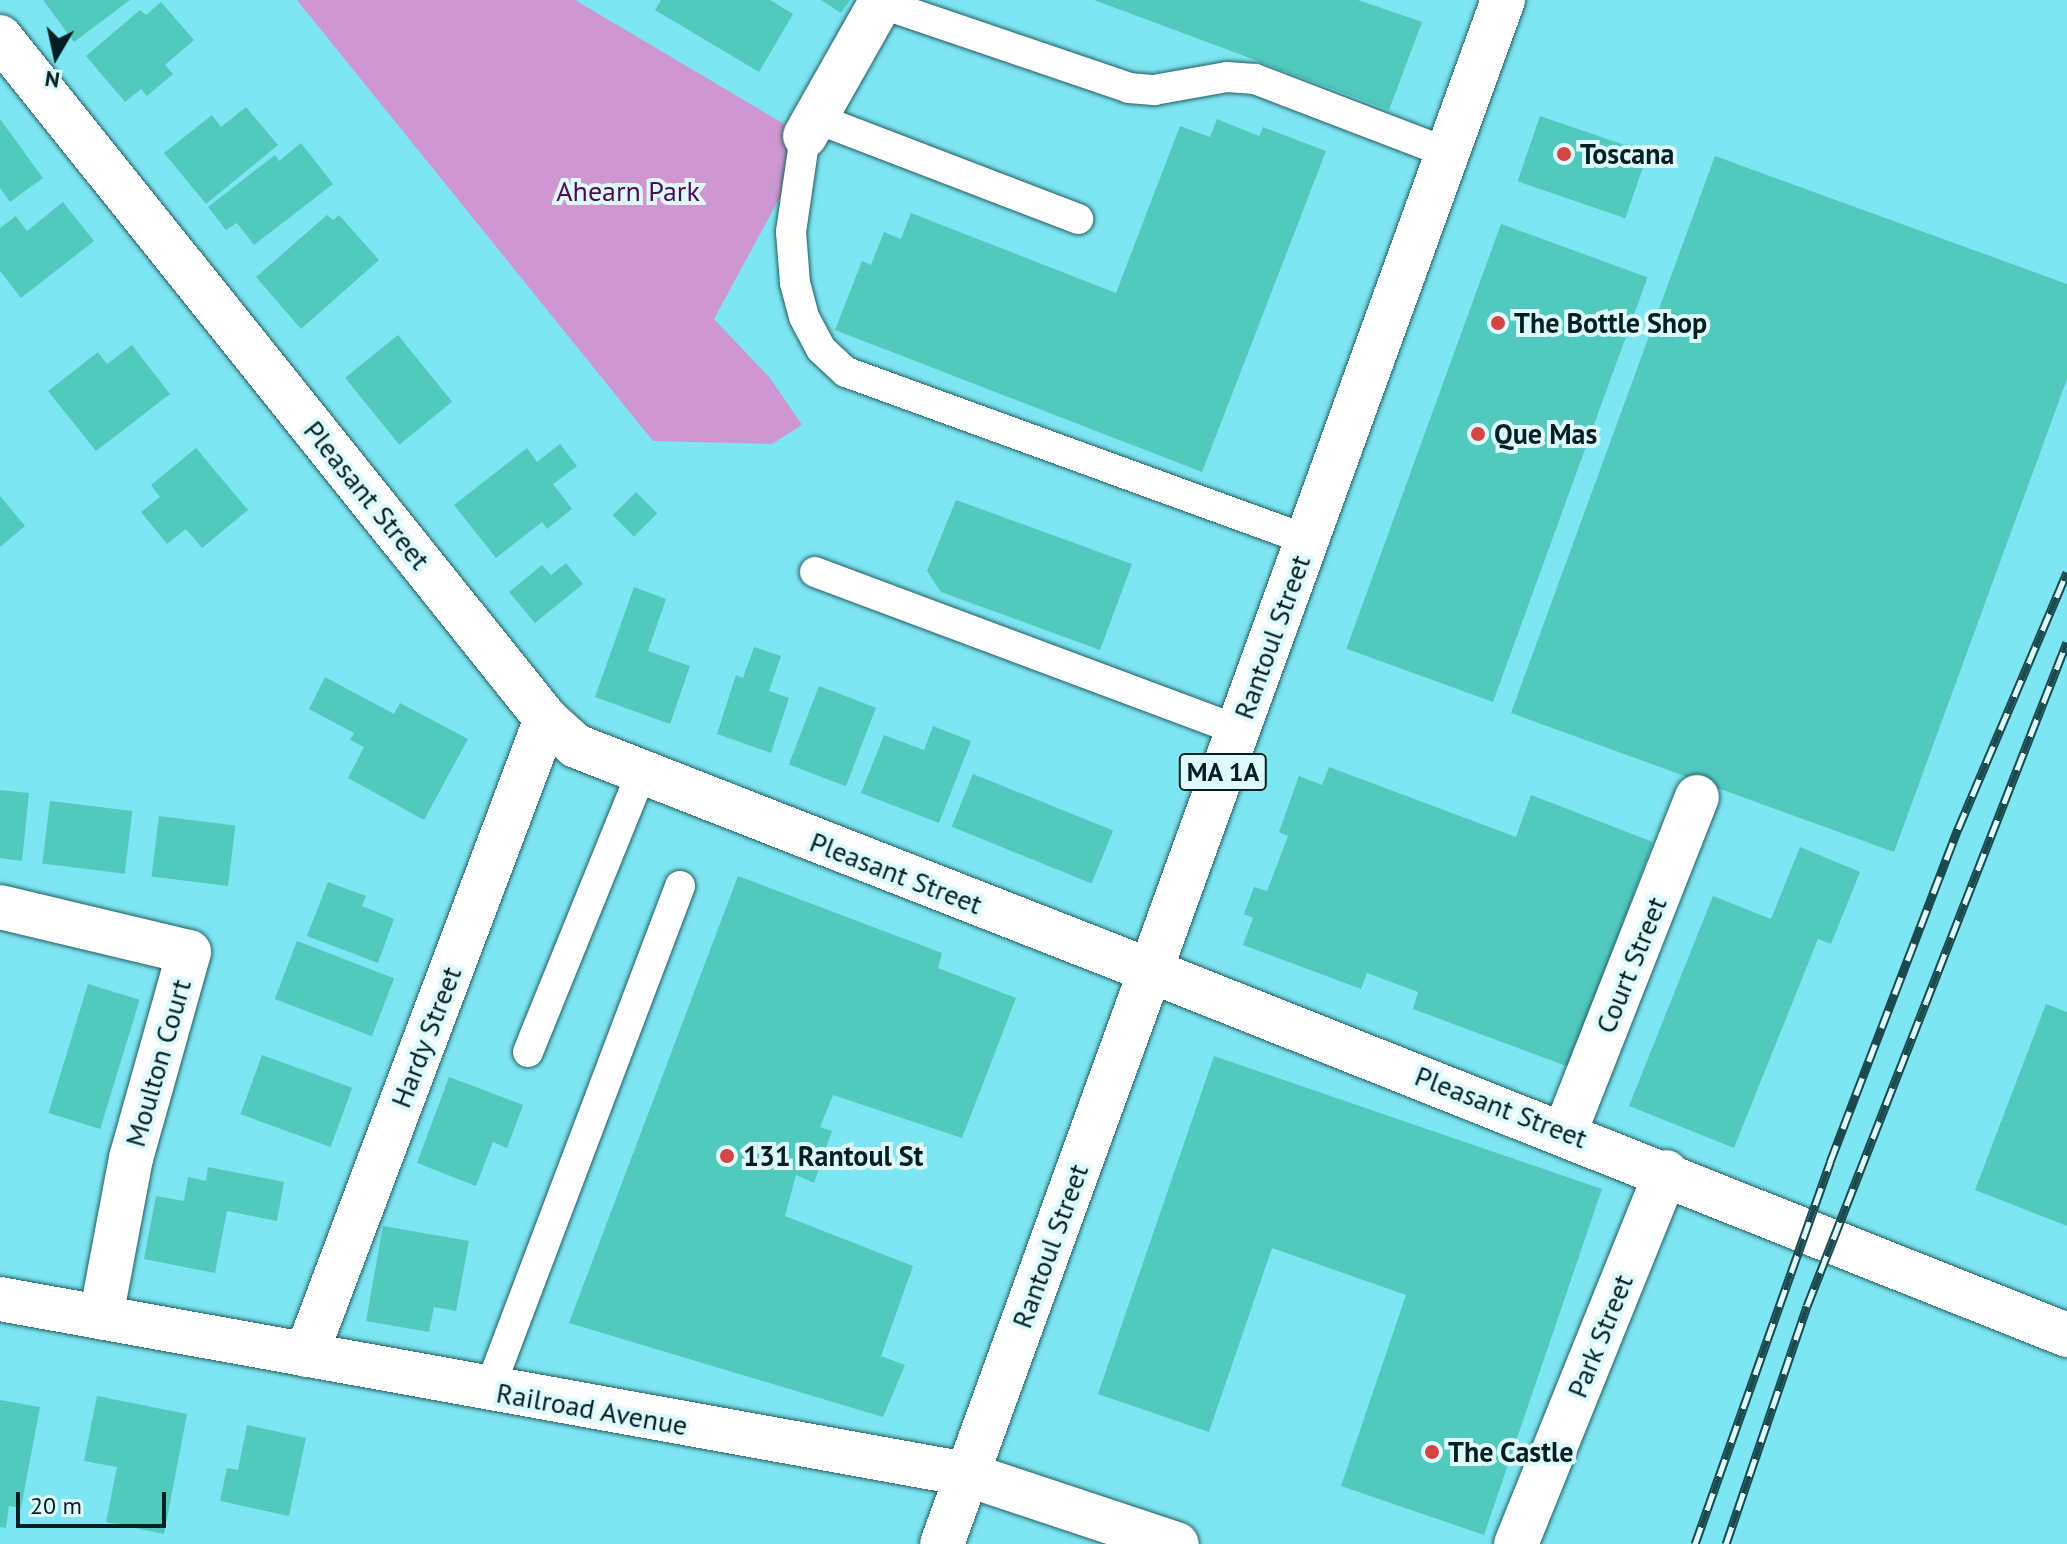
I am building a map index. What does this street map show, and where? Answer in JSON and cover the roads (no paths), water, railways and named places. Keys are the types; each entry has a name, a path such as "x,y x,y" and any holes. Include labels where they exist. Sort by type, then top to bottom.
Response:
{"main road":[{"name":"Rantoul Street","path":"942,1544 1503,0"},
{"path":"810,127 881,1"},
{"name":"Pleasant Street","path":"0,37 546,719 576,746 641,774 1565,1132 2067,1335"},
{"name":"Hardy Street","path":"306,1355 546,719"},
{"name":"Court Street","path":"1565,1132 1697,797"},
{"name":"Moulton Court","path":"0,907 189,952 131,1158 101,1317"},
{"name":"Park Street","path":"1516,1544 1666,1172"},
{"name":"Railroad Avenue","path":"0,1299 966,1474 1177,1544"}],"lane":[{"path":"881,1 1129,88 1154,90 1227,77 1255,79 1448,153"},
{"path":"1078,219 810,127 791,232 795,283 804,317 821,349 846,372 1308,540"},
{"path":"815,572 1238,730"},
{"path":"528,1052 641,774"},
{"path":"489,1390 680,886"}],"railway":[{"path":"1695,1544 1830,1162 1958,829 2067,572"},
{"path":"1726,1544 1807,1306 2067,642"}],"place":[{"name":"Toscana","path":"1564,154"},
{"name":"The Bottle Shop","path":"1498,323"},
{"name":"Que Mas","path":"1478,434"},
{"name":"131 Rantoul St","path":"727,1156"},
{"name":"The Castle","path":"1432,1452"}],"park label":[{"name":"Ahearn Park","path":"628,191"}]}
